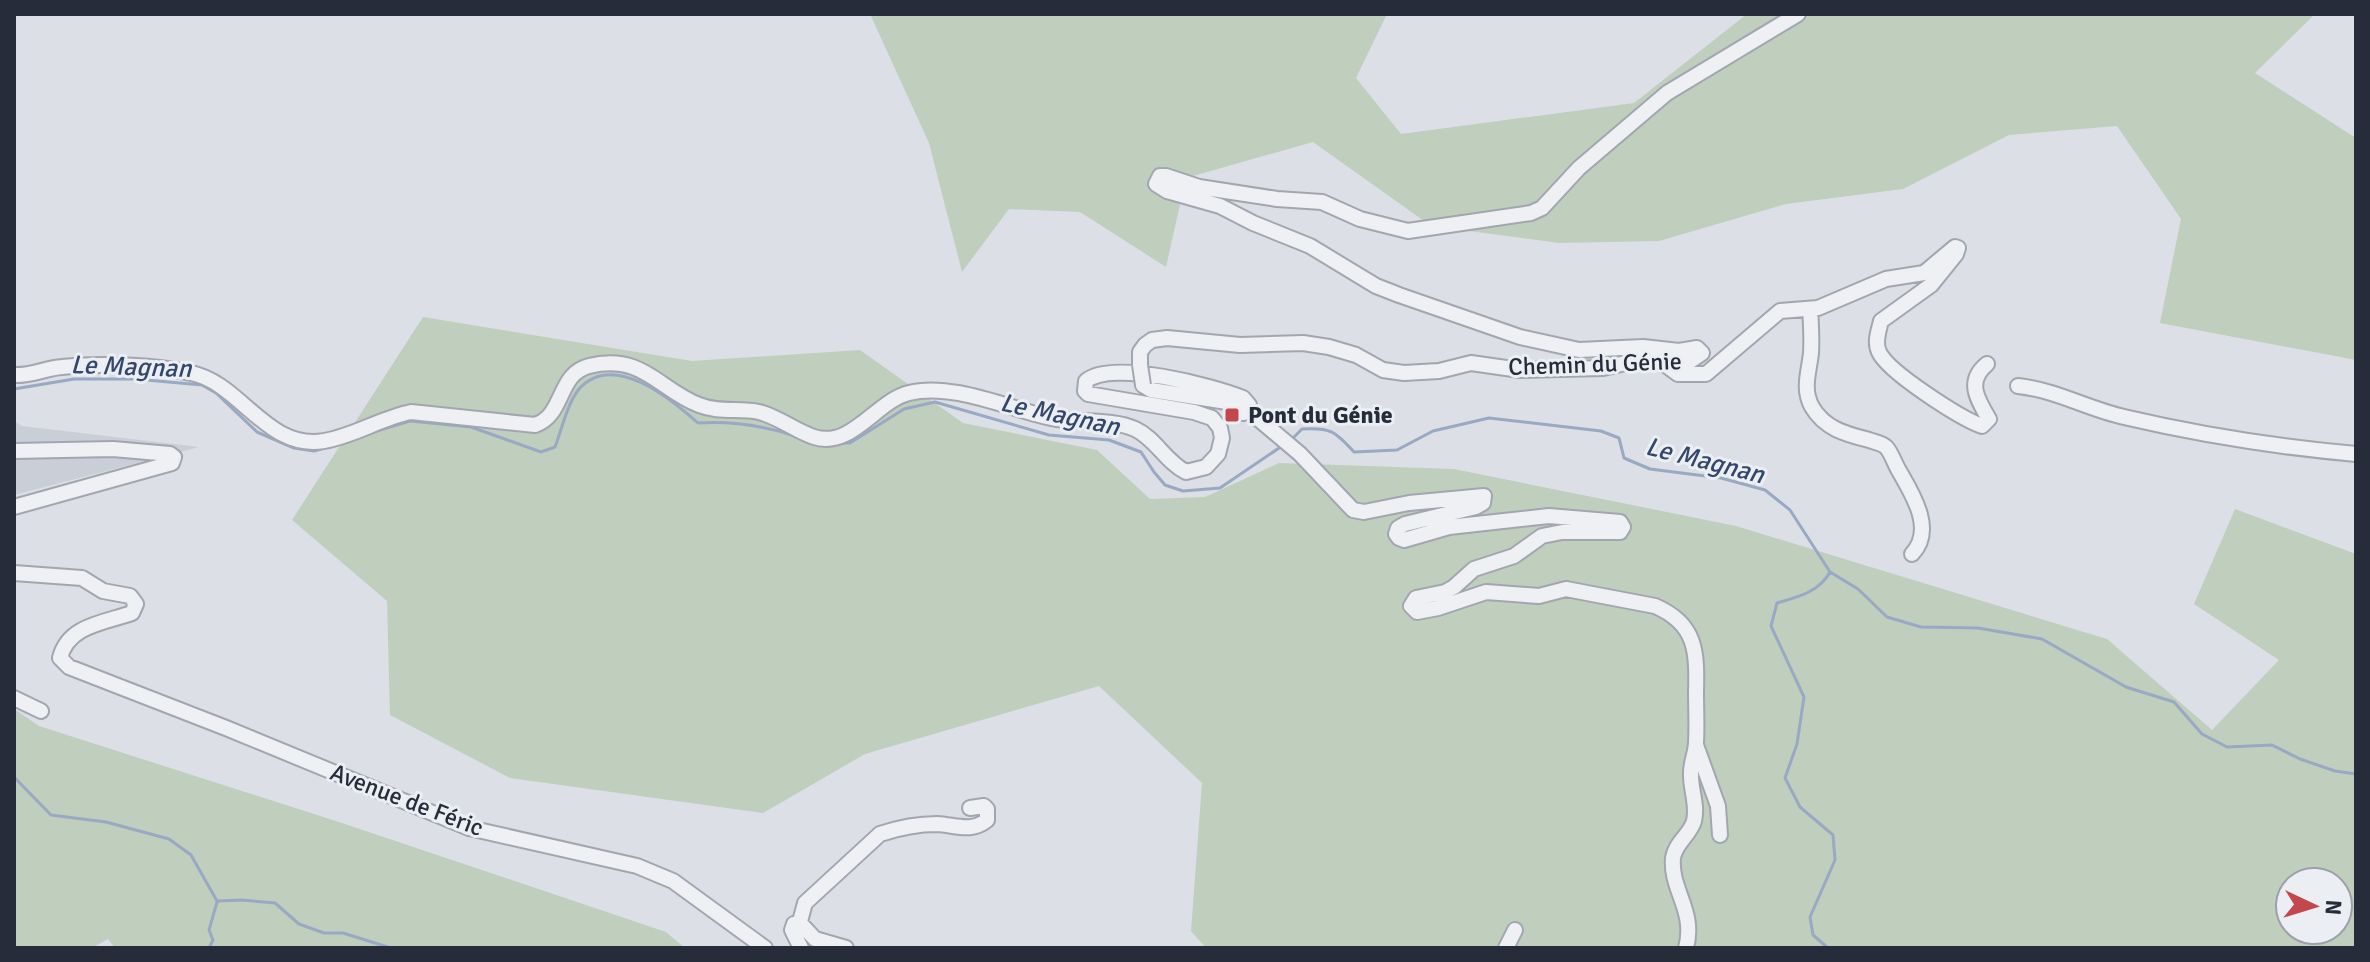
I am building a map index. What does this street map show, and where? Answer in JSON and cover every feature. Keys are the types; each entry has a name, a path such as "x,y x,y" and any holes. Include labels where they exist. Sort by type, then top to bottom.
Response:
{"street":[{"name":"Chemin du Génie","path":"1686,948 1690,932 1688,915 1673,858 1676,847 1693,824 1696,802 1690,782 1696,745 1695,647 1683,625 1668,611 1655,606 1566,589 1539,596 1478,593 1438,608 1417,612 1411,606 1416,598 1445,592 1474,569 1514,556 1542,536 1562,532 1620,532 1623,527 1620,522 1549,516 1449,527 1404,540 1396,534 1398,528 1405,524 1476,507 1483,503 1484,496 1409,503 1364,512 1353,510 1300,454 1249,411 1243,413 1227,402 1151,390 1143,385 1140,352 1152,340 1167,338 1240,345 1303,343 1356,355 1383,370 1404,373 1439,371 1471,363 1533,370 1603,368 1635,361 1689,362 1702,353 1697,348 1679,351 1643,347 1579,350 1520,337 1376,286 1310,246 1220,206 1167,191 1156,184 1160,176 1166,176 1199,187 1277,199 1322,202 1360,219 1408,231 1531,213 1542,208 1579,168 1667,93 1798,14"},
{"path":"1662,362 1667,369 1678,374 1706,374 1780,311 1810,309 1840,300 1886,279 1924,273 1955,247 1958,248 1956,254 1931,285 1881,321 1876,343 1879,352 1893,368 1928,395 1982,426 1989,419 1974,384 1978,372 1987,364"},
{"path":"1810,309 1808,399 1819,417 1830,427 1879,443 1888,450 1918,504 1921,531 1917,549 1912,554"},
{"path":"14,375 65,366 140,367 194,373 216,380 270,427 290,438 323,441 411,412 535,425 552,415 568,380 579,370 590,365 621,364 662,381 702,407 719,411 757,411 816,438 842,436 880,407 908,393 924,390 946,392 1053,419 1134,428 1186,472 1206,467 1218,454 1222,438 1220,428 1212,418 1194,412 1088,394 1085,391 1086,381 1096,375 1121,372 1180,380 1243,398 1249,405 1249,411"},
{"path":"2018,386 2048,390 2103,411 2138,420 2230,438 2356,454"},
{"path":"14,451 113,449 170,454 174,457 172,463 14,507"},
{"name":"Avenue de Féric","path":"14,573 82,578 103,591 130,596 136,604 132,613 78,630 63,644 60,658 69,667 469,828 637,866 673,881 765,948"},
{"path":"14,698 41,711"},
{"path":"1696,745 1718,806 1720,835"},
{"path":"799,925 805,903 856,858 874,837 895,829 940,824 959,828 980,826 987,820 984,806 970,808"},
{"path":"801,948 792,930 794,924 815,939 846,948"},
{"path":"1506,948 1515,930"}],"shaded area":[{"path":"14,421 22,426 199,447 14,495"}],"green space":[{"path":"870,14 1387,14 1356,78 1401,134 1634,103 1747,14 2315,14 2255,73 2356,138 2356,360 2160,323 2181,219 2117,126 2009,135 1903,189 1786,204 1659,241 1559,243 1431,226 1313,142 1186,178 1166,267 1080,212 1009,209 962,272 929,143"},
{"path":"423,317 692,361 860,350 963,423 1097,450 1150,499 1205,497 1279,463 1454,469 1736,526 2107,639 2212,730 2279,660 2194,604 2235,509 2356,554 2356,948 1206,948 1191,931 1202,783 1099,686 865,754 763,813 510,778 390,715 387,601 292,520"},
{"path":"14,709 39,726 339,822 666,932 685,948 115,948 108,939 92,948 14,948"}],"waterway":[{"name":"Le Magnan","path":"370,433 410,421 471,427 541,452 555,447 568,409 579,389 593,379 608,375 641,382 698,423 747,425 795,436"},
{"name":"Le Magnan","path":"14,389 74,379 135,379 202,385 216,393 257,432 294,448 314,451 325,448"},
{"name":"Le Magnan","path":"842,443 850,443 904,409 935,402 1049,435 1109,440 1141,452 1165,485 1183,491 1220,488 1282,446"},
{"name":"Le Magnan","path":"1291,440 1302,429 1319,429 1337,435 1354,452 1397,450 1433,431 1489,418 1601,431 1619,438 1624,458 1650,469 1721,478 1765,490 1790,510 1830,572 1814,589 1777,603 1771,626 1804,697 1797,744 1785,778 1800,807 1833,835 1835,860 1810,917 1813,935 1828,948"},
{"path":"1830,572 1858,589 1887,617 1921,627 1978,628 2042,639 2126,687 2174,702 2202,734 2227,747 2272,745 2300,759 2335,771 2356,774"},
{"path":"14,777 51,815 106,822 169,839 191,855 217,901 275,903 299,924 391,948"},
{"path":"209,948 213,940 209,930 217,902"}],"place":[{"name":"Pont du Génie","path":"1232,415"}]}
